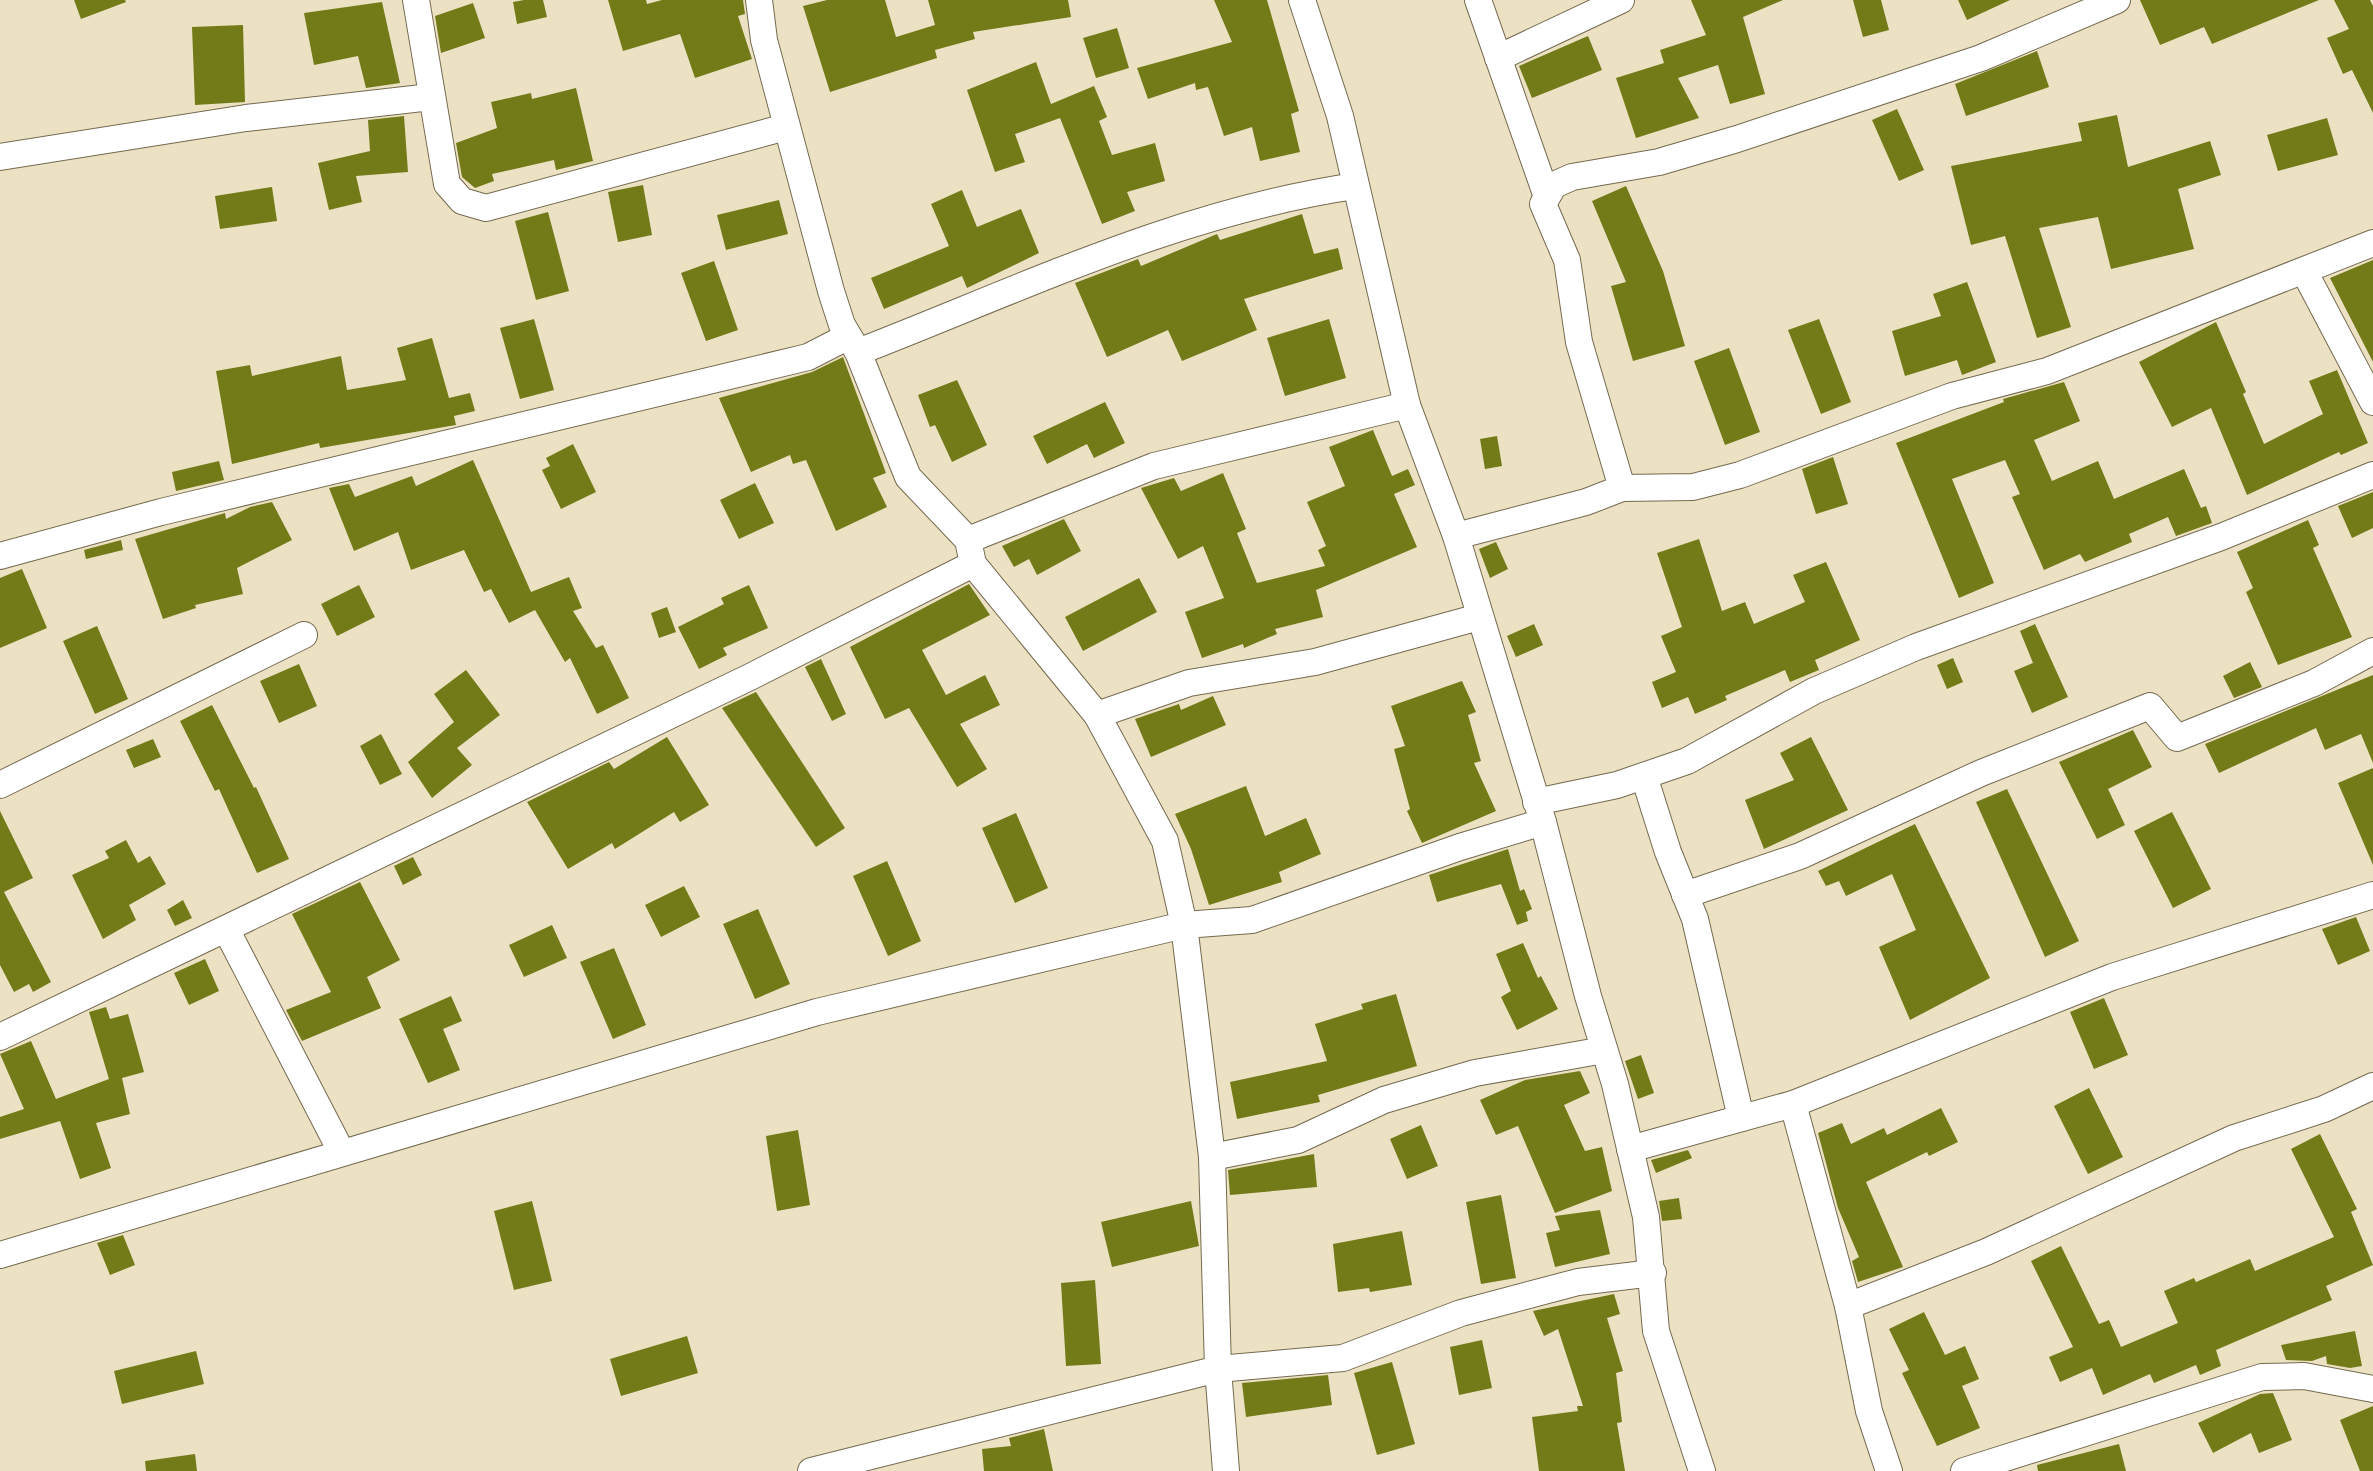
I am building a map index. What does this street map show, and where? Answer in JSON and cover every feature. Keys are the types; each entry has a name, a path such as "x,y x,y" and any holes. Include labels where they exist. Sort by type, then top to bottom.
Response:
{"street":[{"path":"416,0 447,184 462,201 486,208 786,127"},
{"path":"759,0 764,40 786,127 852,344 908,477 971,552 1097,715 1165,841 1184,925 1212,1157 1218,1369 1226,1471"},
{"path":"1302,0 1340,116 1407,405 1456,536 1540,812 1646,1217 1656,1331 1702,1471"},
{"path":"1478,0 1546,194"},
{"path":"1498,58 1621,0"},
{"path":"1622,488 1579,342 1567,260 1543,204 1546,194 1554,185 1572,177 1659,162 1981,58 2117,0"},
{"path":"0,157 246,118 431,97"},
{"path":"0,556 161,512 808,357 1210,216 1288,196 1355,186"},
{"path":"1456,536 1586,502 1622,488 1693,487 1740,475 1952,396 2047,371 2373,243"},
{"path":"2304,271 2373,402"},
{"path":"0,1037 750,677 971,552 1154,466 1407,405"},
{"path":"0,1255 341,1151 817,1012 1184,925 1252,920 1460,847 1540,812 1687,761 1814,691 1916,647 2221,537 2373,475"},
{"path":"1097,715 1189,683 1315,662 1479,617"},
{"path":"0,785 304,635"},
{"path":"1685,895 1800,856 1981,773 2150,706 2177,738 2314,683 2373,651"},
{"path":"1644,776 1695,919 1741,1118"},
{"path":"1630,1149 1793,1104 2112,977 2373,895"},
{"path":"226,929 341,1151"},
{"path":"1212,1157 1298,1140 1384,1100 1475,1073 1604,1050"},
{"path":"1848,1306 1986,1252 2234,1138 2324,1109 2373,1086"},
{"path":"1793,1104 1848,1306 1869,1411 1889,1471"},
{"path":"811,1471 1218,1369 1343,1358 1461,1313 1578,1282 1653,1273"},
{"path":"1964,1471 2262,1377 2304,1376 2373,1389"}],"building":[{"path":"74,0 125,0 126,2 81,19"},
{"path":"543,0 547,17 517,24 513,2"},
{"path":"608,0 646,0 647,4 662,0 743,0 745,14 738,16 752,59 695,78 680,34 623,51"},
{"path":"827,0 885,0 896,37 935,25 928,0 1068,0 1071,17 973,32 975,39 935,50 937,58 830,92 803,6"},
{"path":"1214,0 1267,0 1299,111 1291,114 1300,152 1260,161 1252,127 1224,136 1208,87 1196,90 1195,83 1148,99 1137,68 1232,42"},
{"path":"1691,0 1783,0 1743,17 1765,94 1730,104 1718,65 1678,78 1699,118 1636,138 1616,78 1664,63 1660,50 1706,35"},
{"path":"1853,0 1881,0 1889,30 1863,37"},
{"path":"1958,0 2010,0 1967,20"},
{"path":"2140,0 2319,0 2212,44 2204,27 2160,45"},
{"path":"2334,0 2370,0 2373,6 2373,113 2352,70 2343,74 2327,38 2349,29"},
{"path":"382,2 400,83 366,88 358,56 314,65 304,13"},
{"path":"473,3 485,38 441,53 435,16"},
{"path":"243,25 245,102 195,105 192,27"},
{"path":"1117,28 1129,68 1096,78 1083,38"},
{"path":"1588,36 1602,70 1532,98 1519,66"},
{"path":"2037,51 2049,87 1966,116 1955,84"},
{"path":"1036,62 1051,104 1094,86 1107,117 1099,121 1112,155 1155,143 1165,181 1127,192 1135,211 1102,224 1060,118 1015,134 1025,162 995,172 967,90"},
{"path":"576,88 593,161 556,170 554,160 492,174 494,181 475,188 462,177 456,143 497,128 491,102 531,93 532,99"},
{"path":"1897,109 1924,170 1899,181 1872,120"},
{"path":"2117,115 2128,167 2210,141 2221,175 2178,189 2194,249 2111,269 2098,217 2039,228 2071,327 2037,338 2005,236 1971,245 1951,166 2082,141 2078,123"},
{"path":"404,116 408,172 356,176 362,202 329,210 318,163 370,151 368,120"},
{"path":"2327,118 2338,155 2278,171 2267,135"},
{"path":"643,185 652,235 618,242 608,192"},
{"path":"1626,186 1663,271 1685,346 1633,361 1611,286 1626,282 1592,201"},
{"path":"272,187 277,221 220,229 215,196"},
{"path":"962,190 977,227 1021,209 1039,253 967,288 962,276 884,309 871,278 949,246 931,204"},
{"path":"779,200 788,234 726,250 717,215"},
{"path":"548,212 569,291 536,300 515,221"},
{"path":"1302,214 1314,254 1338,248 1343,269 1244,299 1257,330 1182,361 1168,330 1107,357 1075,283 1138,259 1141,266 1217,234 1220,240"},
{"path":"2373,260 2373,362 2330,278"},
{"path":"714,261 738,330 706,341 681,273"},
{"path":"1967,282 1996,362 1962,375 1957,360 1905,376 1892,331 1941,316 1933,294"},
{"path":"534,319 554,390 520,399 500,328"},
{"path":"1329,319 1346,378 1285,396 1267,338"},
{"path":"1819,319 1851,402 1821,414 1788,330"},
{"path":"2216,322 2264,444 2323,414 2309,381 2337,370 2368,443 2341,455 2339,452 2247,495 2211,408 2172,427 2139,362"},
{"path":"432,338 449,398 470,393 475,411 454,416 456,425 320,448 319,443 232,464 216,371 250,365 252,376 341,356 347,390 406,380 397,348"},
{"path":"1729,348 1760,432 1725,445 1694,361"},
{"path":"843,357 886,473 873,478 887,507 836,531 806,460 793,464 790,455 751,472 719,398 812,372"},
{"path":"957,380 987,445 952,462 935,425 930,427 918,395"},
{"path":"2064,382 2080,421 2034,440 2052,481 2098,461 2114,499 2184,469 2201,508 2206,506 2212,523 2176,536 2168,517 2129,534 2132,542 2085,562 2080,554 2044,570 2012,497 2020,494 2005,460 1952,479 1994,583 1959,598 1896,443 2004,402 2003,399"},
{"path":"1105,402 1125,443 1094,458 1087,444 1047,464 1033,436"},
{"path":"1373,430 1392,476 1408,469 1415,485 1394,494 1417,547 1316,590 1323,617 1275,629 1277,634 1244,648 1243,644 1202,658 1185,612 1224,598 1203,546 1178,559 1141,488 1174,478 1181,491 1223,473 1246,529 1237,533 1257,583 1325,566 1318,550 1326,546 1307,502 1345,486 1329,447"},
{"path":"1497,436 1502,466 1485,469 1480,439"},
{"path":"573,444 596,492 561,509 542,470 550,466 546,458"},
{"path":"1833,457 1848,504 1816,514 1802,469"},
{"path":"473,460 531,592 569,577 582,608 573,611 596,648 603,645 629,698 597,714 570,658 565,662 535,610 509,623 491,589 484,592 464,550 411,570 398,532 354,551 329,488 349,484 355,497 412,476 416,486"},
{"path":"219,461 224,480 176,491 172,472"},
{"path":"755,483 774,523 739,539 720,500"},
{"path":"2373,492 2373,528 2352,538 2338,506"},
{"path":"272,502 292,540 237,568 243,594 195,605 196,608 163,619 135,539 225,513 226,519 250,507"},
{"path":"1064,519 1081,551 1037,575 1029,559 1014,567 1002,546"},
{"path":"2308,520 2319,545 2313,548 2352,637 2278,665 2246,592 2253,588 2237,552"},
{"path":"1699,539 1722,611 1745,602 1754,624 1805,602 1793,575 1826,562 1860,640 1815,660 1819,670 1790,682 1785,670 1725,696 1727,700 1695,714 1688,697 1662,708 1652,682 1676,672 1661,636 1682,627 1657,553"},
{"path":"121,540 123,550 86,559 84,550"},
{"path":"1496,542 1508,569 1490,578 1479,549"},
{"path":"22,569 47,628 0,648 0,578"},
{"path":"1139,578 1157,612 1083,651 1065,617"},
{"path":"969,584 990,615 922,650 946,695 985,675 1000,705 960,724 987,769 957,787 909,708 885,719 850,647"},
{"path":"359,585 375,617 337,636 321,604"},
{"path":"749,585 768,628 723,648 727,655 699,669 678,627 724,604 721,598"},
{"path":"667,607 676,632 659,638 651,613"},
{"path":"1534,624 1543,645 1516,657 1507,636"},
{"path":"2035,624 2068,697 2032,713 2014,671 2033,663 2020,631"},
{"path":"97,626 128,699 95,714 63,641"},
{"path":"1953,658 1963,682 1947,689 1937,665"},
{"path":"821,659 846,714 832,721 805,667"},
{"path":"2250,662 2262,687 2234,698 2223,676"},
{"path":"299,664 317,706 279,723 260,681"},
{"path":"466,670 500,715 457,748 472,765 432,798 408,762 454,722 434,694"},
{"path":"2373,675 2373,763 2361,734 2325,750 2316,728 2219,773 2205,744"},
{"path":"1462,681 1476,712 1468,715 1481,761 1474,763 1496,811 1422,843 1407,811 1410,809 1394,749 1405,746 1391,706"},
{"path":"756,692 845,828 816,847 722,708"},
{"path":"1213,696 1226,725 1151,757 1135,719 1179,704 1181,710"},
{"path":"212,705 256,787 289,859 257,873 219,789 215,791 180,721"},
{"path":"2133,730 2152,767 2108,789 2125,825 2097,839 2059,762"},
{"path":"381,734 402,774 380,785 360,746"},
{"path":"667,737 709,805 680,822 674,812 615,849 612,843 568,869 527,802 609,762 614,769"},
{"path":"1811,737 1848,810 1764,849 1745,800 1794,780 1780,753"},
{"path":"153,739 161,757 134,768 126,750"},
{"path":"2373,768 2373,865 2338,783"},
{"path":"1246,786 1265,836 1306,818 1321,854 1279,872 1282,882 1209,905 1191,849 1175,814"},
{"path":"2007,789 2079,941 2045,957 1976,802"},
{"path":"0,811 33,878 4,892 51,982 33,992 29,984 14,992 0,965"},
{"path":"2172,812 2211,889 2173,908 2134,831"},
{"path":"1016,813 1048,888 1015,903 982,828"},
{"path":"1915,824 1990,978 1910,1020 1879,947 1916,930 1892,874 1846,896 1839,881 1826,886 1818,871"},
{"path":"126,840 138,863 150,856 166,884 129,905 136,920 103,939 72,875 109,858 105,851"},
{"path":"1508,849 1520,891 1524,889 1532,909 1526,912 1528,921 1517,925 1501,884 1437,902 1429,875"},
{"path":"413,857 422,875 403,885 394,866"},
{"path":"887,861 921,941 888,956 853,876"},
{"path":"360,882 400,960 367,977 381,1008 302,1041 286,1010 331,992 292,914"},
{"path":"684,886 700,917 661,937 645,905"},
{"path":"183,900 192,918 175,926 167,910"},
{"path":"758,909 790,984 755,999 723,924"},
{"path":"2356,917 2370,951 2338,965 2322,929"},
{"path":"552,925 567,958 524,977 509,945"},
{"path":"1523,943 1538,978 1541,976 1558,1009 1517,1030 1501,997 1511,991 1496,954"},
{"path":"614,948 646,1025 613,1039 580,962"},
{"path":"205,959 219,991 189,1005 174,973"},
{"path":"1396,994 1417,1066 1318,1095 1320,1102 1237,1119 1230,1082 1327,1061 1315,1024 1363,1009 1361,1004"},
{"path":"451,996 462,1021 443,1029 460,1070 428,1083 399,1019"},
{"path":"2104,998 2128,1055 2094,1069 2070,1012"},
{"path":"106,1007 110,1019 128,1014 144,1072 122,1078 130,1114 96,1123 111,1168 80,1179 60,1121 0,1139 0,1117 24,1109 0,1054 31,1041 56,1099 109,1079 89,1012"},
{"path":"1641,1055 1654,1093 1638,1099 1625,1061"},
{"path":"1580,1071 1590,1093 1564,1105 1585,1151 1602,1147 1612,1191 1555,1213 1518,1126 1496,1135 1480,1100 1525,1080"},
{"path":"2089,1088 2123,1157 2088,1174 2054,1106"},
{"path":"1941,1108 1958,1142 1929,1156 1927,1152 1866,1182 1903,1267 1858,1282 1852,1261 1859,1257 1838,1208 1818,1133 1842,1123 1851,1144 1884,1128 1887,1135"},
{"path":"1421,1125 1438,1166 1407,1179 1390,1139"},
{"path":"798,1130 810,1205 777,1211 766,1136"},
{"path":"2320,1134 2357,1209 2351,1212 2373,1265 2326,1286 2332,1300 2216,1350 2221,1366 2200,1375 2196,1365 2154,1383 2150,1374 2103,1395 2092,1368 2060,1382 2049,1357 2073,1347 2031,1261 2061,1246 2099,1324 2109,1320 2121,1347 2178,1323 2164,1291 2194,1278 2196,1282 2250,1259 2255,1271 2334,1237 2291,1149"},
{"path":"1688,1150 1692,1158 1656,1173 1651,1160"},
{"path":"1314,1154 1317,1187 1230,1195 1228,1170"},
{"path":"1501,1195 1516,1278 1481,1284 1466,1202"},
{"path":"1679,1198 1682,1219 1662,1221 1659,1201"},
{"path":"532,1201 552,1281 514,1290 494,1211"},
{"path":"1191,1201 1199,1246 1112,1267 1101,1222"},
{"path":"1600,1210 1610,1254 1555,1267 1546,1233 1560,1230 1555,1216"},
{"path":"1402,1231 1412,1285 1370,1292 1369,1288 1338,1292 1333,1244"},
{"path":"123,1235 135,1265 110,1275 97,1243"},
{"path":"1095,1280 1101,1364 1066,1366 1061,1283"},
{"path":"1614,1294 1620,1314 1607,1318 1623,1371 1616,1373 1622,1422 1617,1423 1625,1471 1539,1471 1532,1417 1578,1411 1577,1406 1583,1406 1558,1329 1544,1336 1533,1311"},
{"path":"1924,1312 1945,1355 1965,1346 1979,1379 1962,1386 1980,1428 1937,1446 1902,1373 1909,1370 1889,1329"},
{"path":"2355,1331 2362,1366 2350,1368 2327,1364 2326,1356 2312,1361 2286,1360 2281,1345"},
{"path":"687,1336 698,1373 621,1396 610,1359"},
{"path":"1482,1340 1492,1388 1459,1395 1450,1347"},
{"path":"196,1351 204,1384 122,1404 114,1371"},
{"path":"1392,1362 1415,1444 1377,1455 1354,1373"},
{"path":"1328,1375 1332,1405 1246,1417 1242,1383"},
{"path":"2273,1393 2292,1440 2259,1453 2251,1433 2213,1453 2198,1423 2260,1394"},
{"path":"2373,1406 2373,1471 2360,1471 2340,1420"},
{"path":"1044,1429 1053,1471 984,1471 982,1449 1011,1446 1009,1438"},
{"path":"2119,1444 2126,1471 2038,1471 2037,1465"},
{"path":"195,1454 197,1471 146,1471 145,1461"}]}
